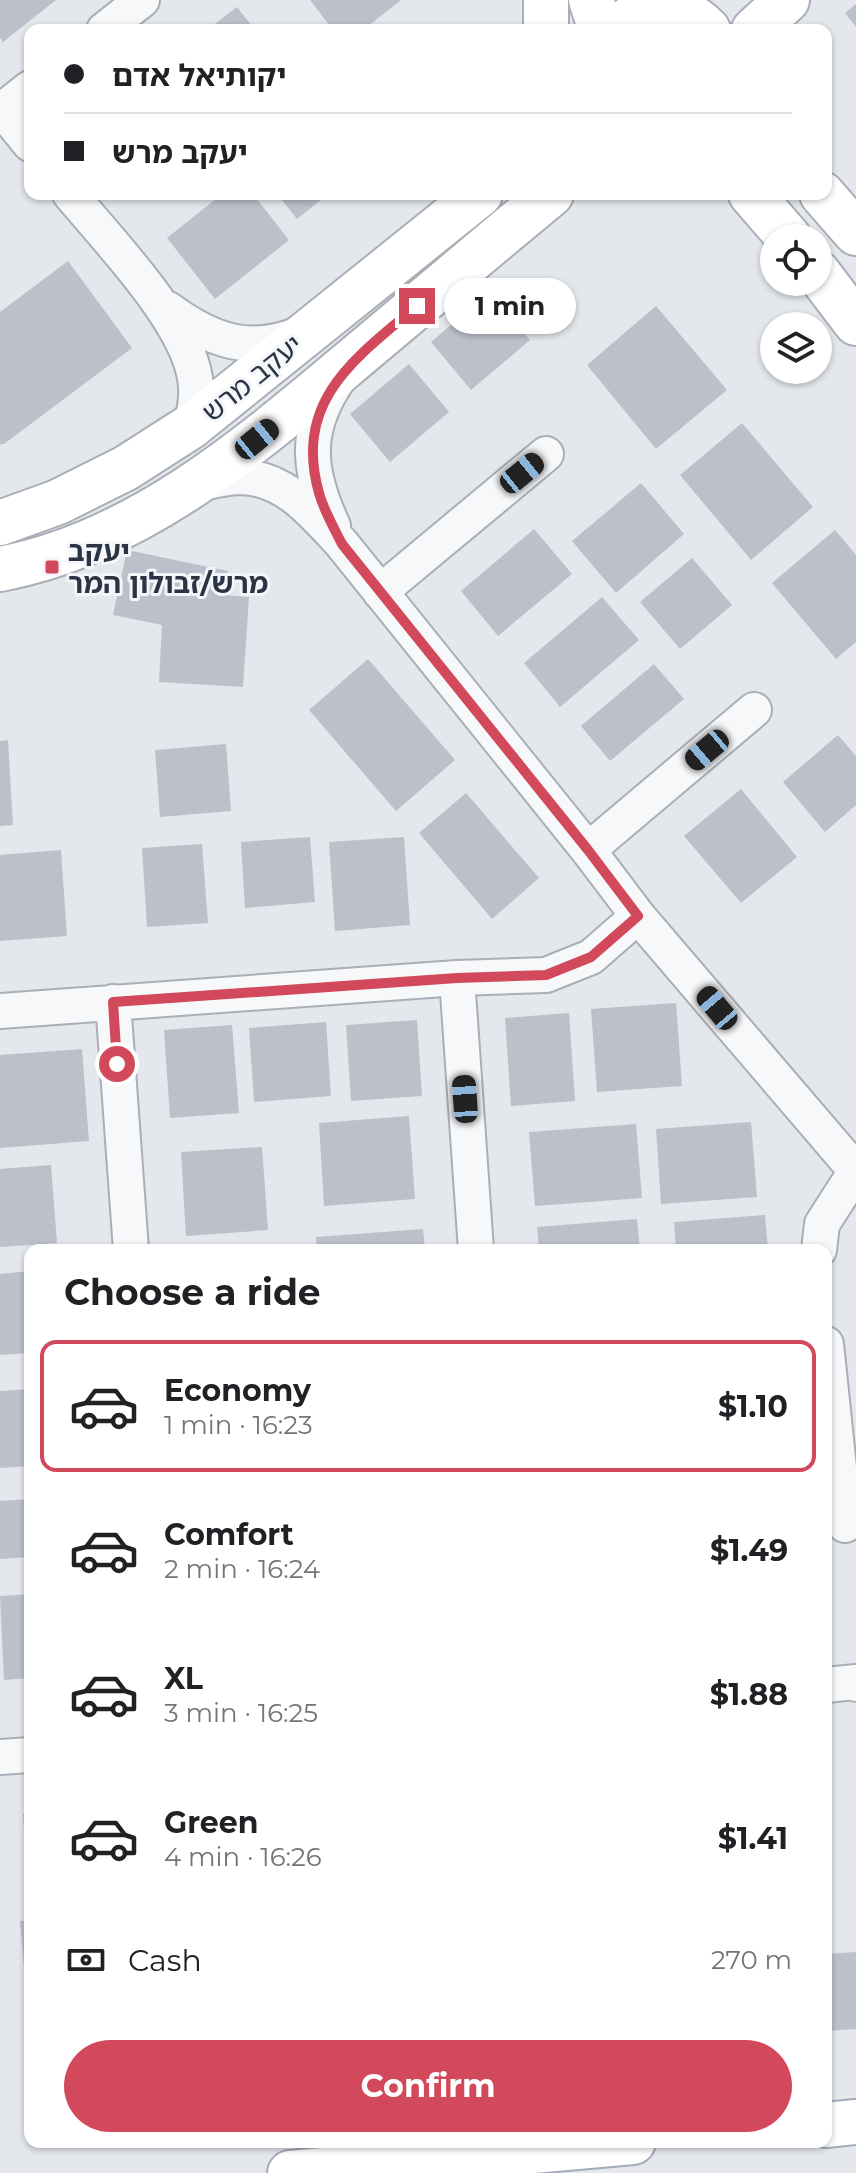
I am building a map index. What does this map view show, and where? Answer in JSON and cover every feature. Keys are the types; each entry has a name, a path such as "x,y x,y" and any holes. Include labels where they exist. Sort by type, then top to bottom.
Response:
{"street":[{"path":"112,24 142,0"},
{"path":"546,0 546,24"},
{"path":"591,0 599,24"},
{"path":"761,24 787,0"},
{"path":"622,24 641,11 659,8 687,10"},
{"path":"24,92 1,109 24,137"},
{"path":"75,200 155,299 182,342 192,364 196,397 190,427"},
{"name":"יעקב מרש","path":"0,523 58,502 126,468 190,427 473,200"},
{"name":"יעקב מרש","path":"0,569 29,563 110,533 193,485 257,439 544,200"},
{"path":"756,200 777,224"},
{"path":"827,200 856,233"},
{"path":"832,291 856,323"},
{"path":"155,299 204,333 224,341 269,343 315,327"},
{"path":"342,544 320,497 311,450 314,428 323,407 352,360"},
{"path":"380,592 546,454"},
{"path":"193,485 238,477 273,483 300,500 342,544 638,916 856,1171 822,1224 820,1244"},
{"path":"588,850 754,710"},
{"path":"0,1011 457,978 546,975 591,957 638,916"},
{"path":"457,978 476,1244"},
{"path":"113,1002 131,1244"},
{"path":"832,1401 845,1525"},
{"path":"832,1685 856,1683"},
{"path":"0,1757 24,1755"},
{"path":"832,2124 856,2122"},
{"path":"290,2173 567,2148"}],"building":[{"path":"0,0 56,0 3,42 0,38"},
{"path":"310,0 401,0 371,24 328,24"},
{"path":"856,4 856,27 845,13"},
{"path":"237,7 250,24 215,24"},
{"path":"214,200 258,200 289,240 215,299 167,238"},
{"path":"282,200 321,200 297,219"},
{"path":"68,261 132,348 0,444 0,312"},
{"path":"490,292 530,340 471,390 431,342"},
{"path":"656,306 727,390 656,449 587,365"},
{"path":"409,364 449,412 390,462 350,414"},
{"path":"742,423 813,507 751,560 680,475"},
{"path":"641,483 684,534 616,593 572,541"},
{"path":"534,529 572,574 498,636 461,591"},
{"path":"835,530 856,555 856,642 836,659 772,583"},
{"path":"127,550 228,571 223,595 249,597 243,687 159,682 162,625 113,615"},
{"path":"692,558 732,605 680,649 640,602"},
{"path":"602,597 639,640 560,707 524,663"},
{"path":"368,659 455,760 396,811 309,710"},
{"path":"654,664 684,699 610,761 581,726"},
{"path":"838,735 856,756 856,805 825,832 783,782"},
{"path":"8,740 13,825 0,826 0,741"},
{"path":"226,744 231,811 160,817 155,750"},
{"path":"741,789 797,857 741,903 684,836"},
{"path":"466,793 539,878 492,919 419,833"},
{"path":"310,837 315,902 245,908 241,842"},
{"path":"404,837 410,925 335,931 329,842"},
{"path":"202,844 208,923 147,927 142,848"},
{"path":"61,850 67,936 0,941 0,855"},
{"path":"676,1003 682,1086 597,1092 591,1009"},
{"path":"569,1013 575,1101 511,1106 505,1018"},
{"path":"417,1020 422,1096 351,1101 346,1025"},
{"path":"326,1022 331,1096 254,1102 249,1028"},
{"path":"232,1025 239,1113 170,1118 164,1030"},
{"path":"82,1049 89,1141 0,1148 0,1055"},
{"path":"409,1116 415,1199 324,1206 319,1123"},
{"path":"751,1122 757,1197 661,1204 656,1129"},
{"path":"636,1124 642,1198 535,1206 529,1132"},
{"path":"262,1147 268,1230 186,1236 181,1152"},
{"path":"51,1165 57,1243 0,1247 0,1169"},
{"path":"765,1215 767,1244 676,1244 674,1222"},
{"path":"637,1219 639,1244 538,1244 537,1227"},
{"path":"423,1229 424,1244 317,1244 316,1237"},
{"path":"24,1272 24,1353 0,1355 0,1274"},
{"path":"24,1389 24,1466 0,1468 0,1391"},
{"path":"24,1499 24,1557 0,1559 0,1501"},
{"path":"24,1594 24,1678 4,1680 0,1596"},
{"path":"20,1921 24,1921 24,1967"},
{"path":"856,1952 856,2029 832,2031 832,1954"}],"place":[{"name":"יעקב מרש/זבולון המר","path":"52,567"}],"route":[{"path":"117,1064 113,1002 457,978 546,975 591,957 638,916 342,544 320,497 311,450 314,428 323,407 352,360 417,306"}]}
